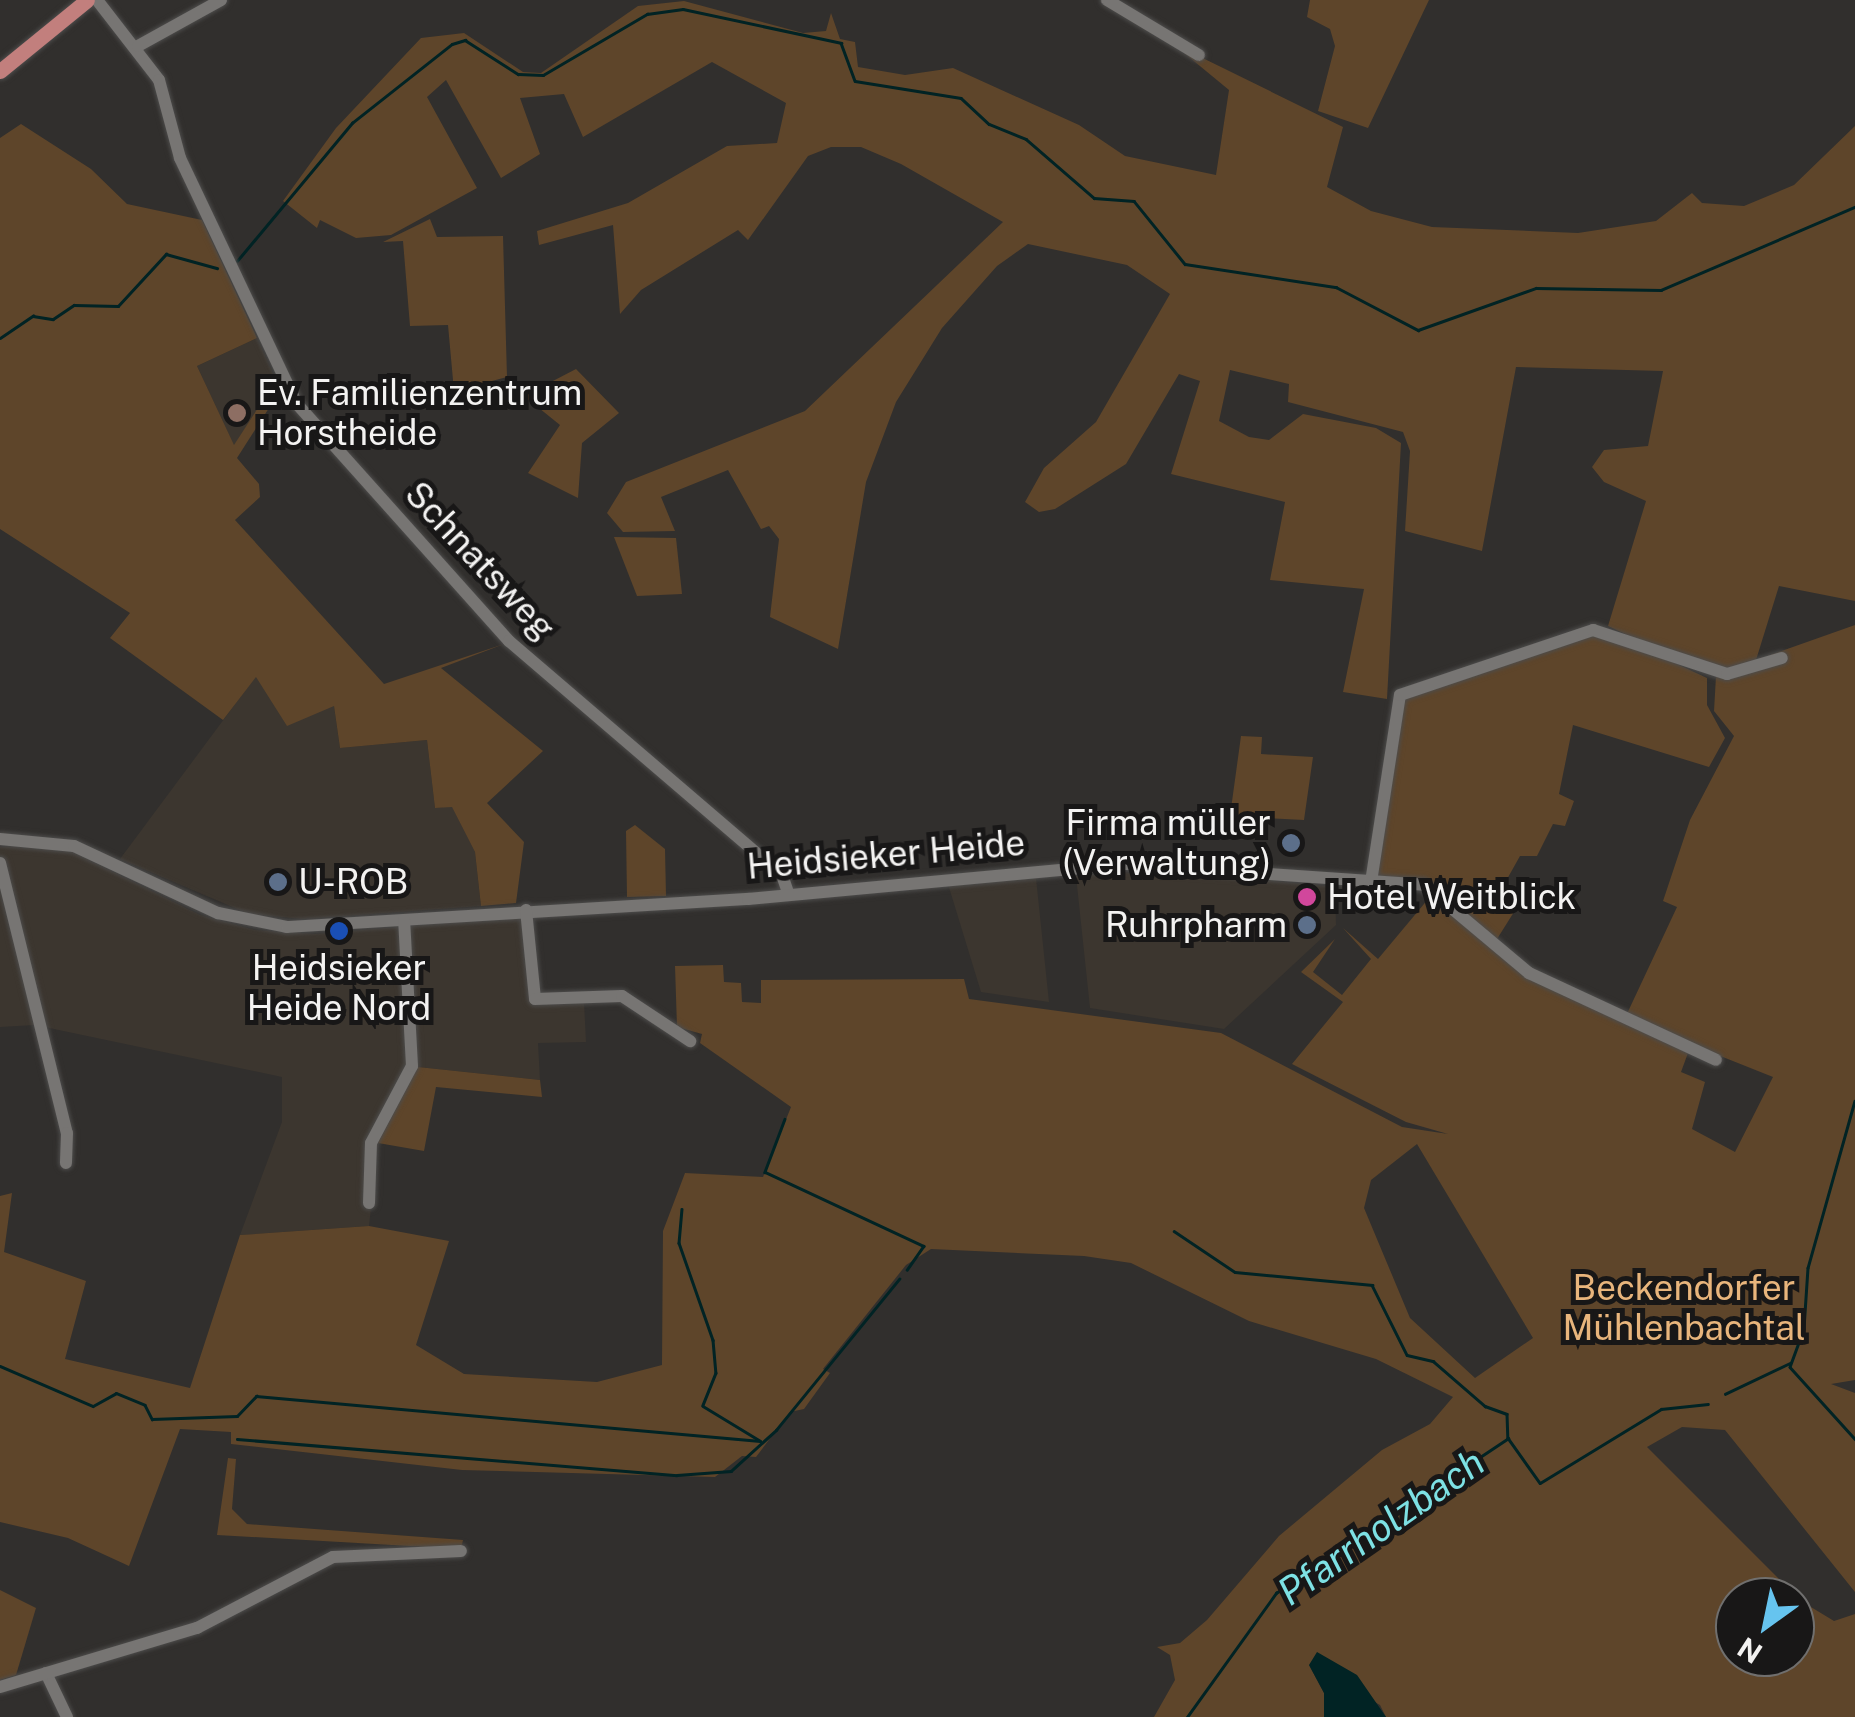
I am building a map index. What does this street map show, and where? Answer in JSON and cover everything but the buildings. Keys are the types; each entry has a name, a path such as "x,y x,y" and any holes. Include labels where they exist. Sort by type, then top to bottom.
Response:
{"main road":[{"path":"0,70 86,0"}],"street":[{"name":"Schnatsweg","path":"96,0 138,46 167,99 180,158 297,404 509,641 782,875 788,892"},
{"path":"138,46 221,0"},
{"path":"1106,0 1199,55"},
{"path":"1370,882 1392,706 1412,688 1592,630 1727,674 1782,658"},
{"name":"Heidsieker Heide","path":"0,839 74,846 249,922 404,920 1146,864 1434,888 1529,973 1716,1060"},
{"path":"0,863 67,1134 66,1163"},
{"path":"526,910 536,999 622,996 690,1041"},
{"path":"369,1203 371,1143 412,1066 404,920"},
{"path":"0,1687 196,1628 333,1557 461,1551"},
{"path":"46,1673 67,1717"}],"shaded area":[{"name":"Ev. Familienzentrum Horstheide","path":"257,338 276,380 234,446 197,366"},
{"path":"256,676 334,706 340,748 427,740 435,808 452,806 475,852 481,906 303,919 249,914 120,859"},
{"path":"0,847 73,852 200,915 255,930 315,934 523,916 529,998 584,1002 586,1042 538,1043 540,1080 418,1067 378,1143 369,1226 240,1235 282,1122 282,1077 35,1025 0,1027"},
{"path":"1166,871 1335,887 1336,925 1224,1029 1090,1008 1076,876"},
{"path":"1036,878 1049,1002 981,992 948,884"}],"green space":[{"path":"1310,0 1429,0 1368,128 1318,111 1335,46 1330,29 1307,17"},
{"name":"Beckendorfer Mühlenbachtal","path":"684,1 803,33 826,31 831,13 840,39 855,42 858,67 905,75 953,68 1079,125 1125,156 1216,175 1229,90 1172,43 1343,127 1327,187 1371,211 1432,227 1578,233 1656,221 1692,193 1702,203 1744,206 1794,185 1855,126 1855,601 1779,586 1756,660 1855,625 1855,1380 1831,1384 1855,1393 1855,1592 1725,1430 1682,1427 1647,1447 1777,1577 1715,1577 1715,1677 1815,1677 1815,1609 1834,1621 1855,1614 1855,1717 1386,1717 1380,1705 1309,1665 1324,1693 1324,1717 1154,1717 1175,1680 1170,1655 1157,1647 1180,1643 1207,1620 1279,1536 1382,1450 1430,1424 1453,1397 1376,1359 1249,1321 1131,1263 1084,1256 931,1249 906,1265 823,1369 830,1373 804,1409 790,1412 756,1457 742,1456 715,1477 462,1470 231,1444 231,1432 180,1429 129,1566 68,1538 0,1522 0,1196 12,1193 4,1252 86,1281 65,1359 190,1388 240,1235 369,1226 449,1241 416,1345 464,1374 597,1382 662,1365 663,1231 685,1173 763,1177 791,1107 700,1043 702,1034 677,1027 675,966 723,965 724,982 741,983 742,1002 761,1003 761,980 964,979 969,999 1221,1033 1402,1127 1448,1134 1406,1122 1292,1064 1343,1002 1301,972 1335,939 1313,972 1342,995 1371,959 1343,928 1378,959 1434,892 1501,956 1688,1053 1681,1072 1705,1082 1692,1129 1735,1152 1773,1077 1625,1018 1677,907 1663,901 1690,820 1734,736 1714,711 1716,676 1608,626 1646,501 1604,482 1592,467 1604,450 1648,446 1663,371 1516,367 1482,551 1405,531 1410,451 1403,432 1288,402 1289,384 1230,370 1219,421 1249,437 1269,440 1303,414 1376,428 1401,443 1387,699 1343,692 1364,589 1270,580 1285,502 1171,474 1200,381 1179,374 1126,464 1055,509 1039,512 1025,502 1044,468 1096,422 1170,294 1127,265 1028,244 997,266 942,328 896,402 866,482 838,649 770,617 779,539 769,526 761,529 728,470 661,497 675,531 623,532 607,513 626,482 805,411 1003,222 901,164 861,147 831,147 808,156 748,240 738,230 641,290 620,314 613,225 539,245 537,231 628,203 727,146 777,143 786,103 712,62 583,137 564,94 520,98 540,154 501,178 446,80 427,97 477,188 391,235 356,238 320,220 317,228 283,201 336,128 421,38 464,33 523,72 541,73 638,6","holes":["1417,1144 1533,1338 1475,1378 1410,1318 1364,1208 1371,1180"]},
{"path":"21,124 91,169 127,204 202,220 257,338 197,366 234,445 276,380 287,402 276,397 237,458 259,484 260,497 235,520 384,684 504,644 441,668 543,751 487,803 524,842 516,903 481,906 475,852 452,807 435,808 427,740 340,748 334,706 287,726 256,677 223,720 110,638 130,613 0,529 0,138"},
{"path":"430,219 437,237 503,236 507,377 454,391 448,325 410,326 403,241 383,242"},
{"path":"576,369 619,413 582,443 578,498 528,473 560,425 524,396"},
{"path":"614,537 676,538 682,594 637,596"},
{"path":"1592,636 1630,642 1707,678 1707,705 1725,738 1709,767 1573,725 1559,794 1574,801 1565,826 1553,824 1537,856 1520,856 1497,897 1514,912 1497,939 1432,883 1378,876 1405,698"},
{"path":"1241,736 1262,737 1261,754 1313,757 1304,820 1230,816"},
{"path":"635,825 665,849 666,896 627,897 626,831"},
{"path":"418,1067 540,1080 542,1097 436,1087 424,1151 378,1143"},
{"path":"228,1458 236,1459 232,1509 247,1524 463,1540 461,1549 217,1535"},
{"path":"0,1590 36,1608 16,1675 0,1680"}],"water":[{"path":"1317,1652 1357,1675 1386,1717 1324,1717 1324,1693 1309,1665"}],"waterway":[{"path":"237,261 352,123 452,44 465,40 518,74 543,75 647,14 683,9 841,43 855,81 961,98 989,124 1026,139 1094,198 1134,201 1185,264 1336,287 1418,330 1536,288 1661,290 1855,207"},
{"path":"0,338 33,316 53,319 74,305 118,306 166,254 217,268"},
{"path":"1855,1101 1808,1268 1804,1329 1790,1367 1855,1439"},
{"path":"785,1119 765,1172 924,1246 907,1270"},
{"path":"682,1209 679,1243 713,1340 716,1373 703,1406 759,1440"},
{"path":"1174,1231 1235,1272 1372,1285 1407,1355 1433,1361 1485,1406 1507,1414 1508,1438 1540,1483 1661,1409 1708,1404"},
{"path":"237,1439 677,1475 731,1471 776,1430 899,1279"},
{"path":"1725,1394 1790,1363"},
{"path":"0,1366 93,1406 116,1393 145,1405 152,1419 237,1416 256,1396 760,1441"},
{"name":"Pfarrholzbach","path":"1187,1717 1276,1593 1508,1438"}],"place":[{"name":"Ev. Familienzentrum Horstheide","path":"237,413"},
{"name":"Firma müller (Verwaltung)","path":"1291,843"},
{"name":"U-ROB","path":"278,882"},
{"name":"Hotel Weitblick","path":"1307,897"},
{"name":"Ruhrpharm","path":"1307,925"},
{"name":"Heidsieker Heide Nord","path":"339,931"}]}
